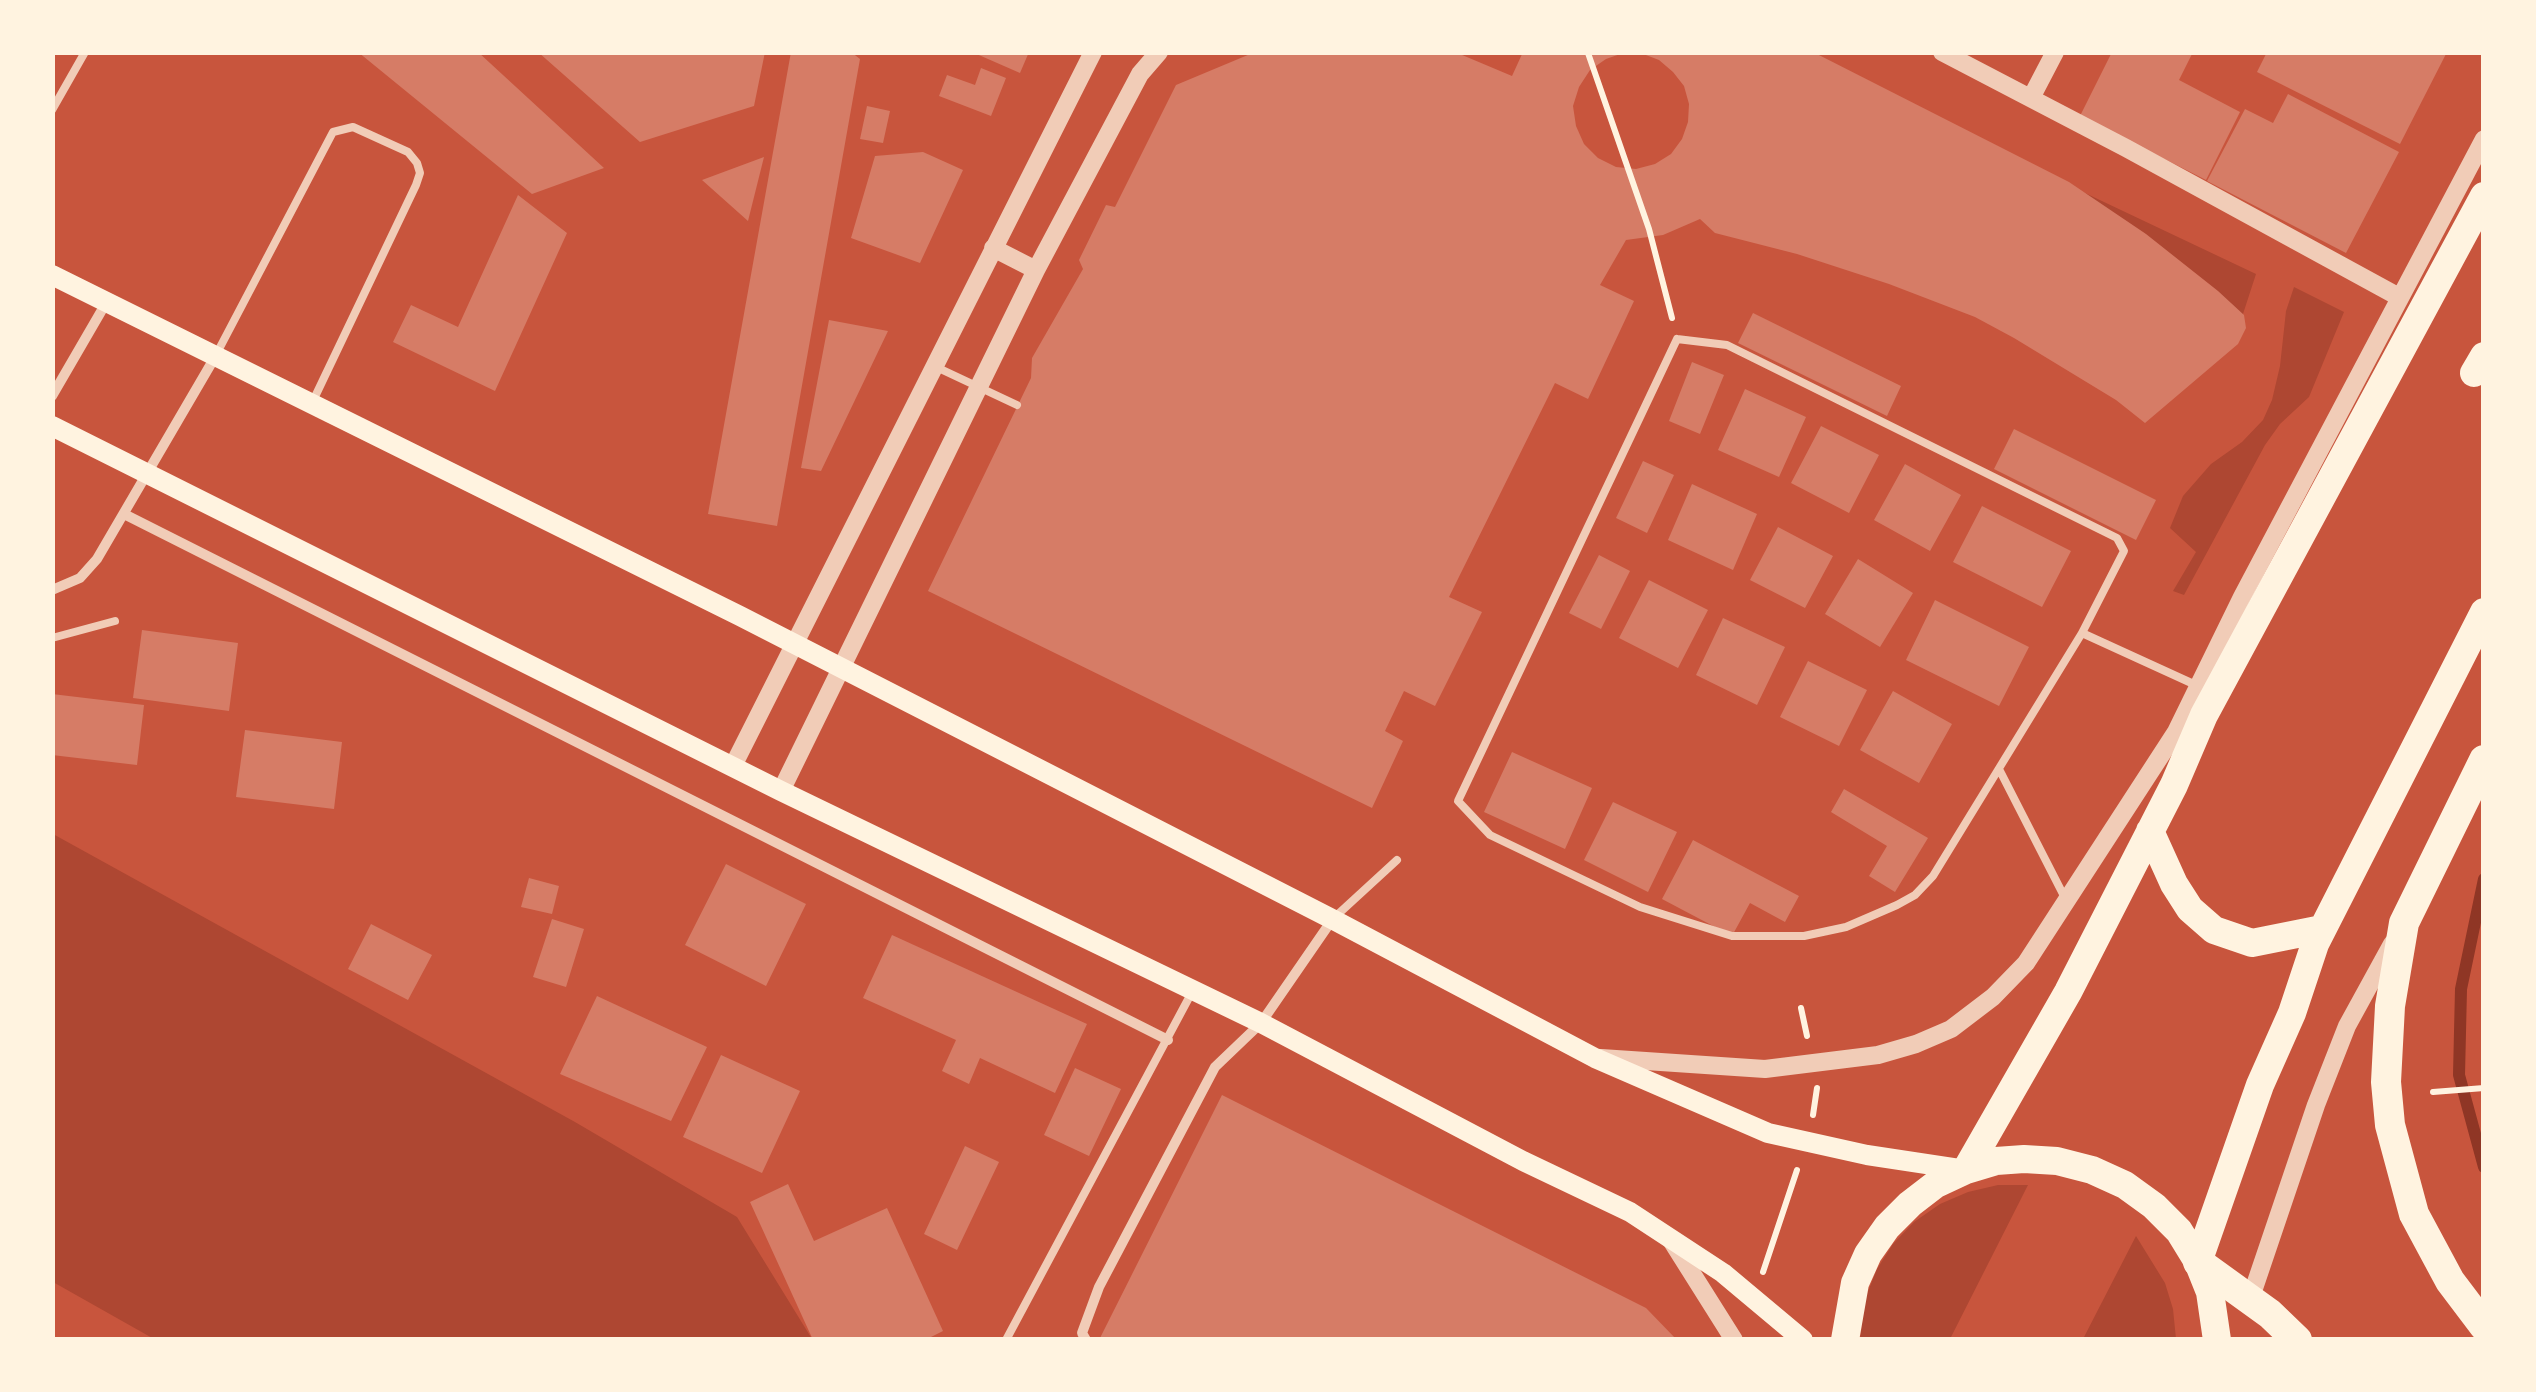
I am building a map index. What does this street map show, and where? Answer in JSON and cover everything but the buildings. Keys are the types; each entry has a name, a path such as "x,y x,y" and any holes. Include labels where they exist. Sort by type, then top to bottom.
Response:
{"highway":[{"path":"1966,1170 2068,992 2174,785 2204,714 2484,196"},
{"path":"2198,1262 2260,1085 2292,1013 2322,929 2484,612"},
{"path":"2484,760 2404,923 2390,1006 2386,1082 2390,1126 2414,1214 2450,1281 2484,1326"},
{"path":"2150,830 2174,884 2190,909 2214,930 2252,943 2322,929"},
{"path":"1845,1340 1855,1283 1886,1228 1936,1184 1966,1170 2024,1159 2058,1161 2092,1170 2125,1184 2154,1206 2179,1231 2198,1262 2210,1292 2217,1340"},
{"path":"2198,1262 2298,1340"}],"main road":[{"path":"52,275 796,645 1332,918 1596,1058 1768,1133 1868,1155 1966,1170"},
{"path":"52,426 781,791 1261,1022 1668,1235 1722,1272 1802,1340"}],"street":[{"path":"733,766 1093,52"},
{"path":"781,791 1036,270 1140,74 1159,52"},
{"path":"1942,52 2399,296"},
{"path":"2032,98 2055,52"},
{"path":"1596,1058 1764,1069 1878,1056 1951,1029 1993,997 2026,963 2176,732 2399,296 2484,139"},
{"path":"993,248 1036,270"},
{"path":"52,396 106,303"},
{"path":"52,590 80,578 98,560 215,357"},
{"path":"124,514 1168,1040"},
{"path":"1086,1340 1082,1333 1099,1287 1215,1067 1261,1022 1332,918"},
{"path":"2250,1300 2346,1026 2404,923"},
{"path":"1668,1235 1734,1340"}],"lane":[{"path":"52,110 85,52"},
{"path":"215,357 326,141 343,127 367,132 408,152 420,173 312,404"},
{"path":"1678,339 1727,344 2118,538 2124,550 2082,632 1933,876 1915,895 1846,927 1804,936 1732,936 1640,907 1490,835 1458,802 1678,339"},
{"path":"934,366 1017,405"},
{"path":"52,638 115,621"},
{"path":"2082,632 2198,686"},
{"path":"2000,769 2066,900"},
{"path":"1332,918 1398,860"},
{"path":"1006,1340 1192,992"}],"path":[{"path":"1588,53 1649,229 1678,339"},
{"path":"2433,1092 2480,1088"},
{"path":"1765,1270 1797,1171"}],"shaded area":[{"path":"2066,184 2256,274 2242,317"},
{"path":"2294,287 2344,312 2309,397 2280,424 2265,445 2184,595 2173,591 2196,552 2170,528 2183,496 2211,464 2242,442 2263,420 2280,366 2286,311"},
{"path":"53,834 575,1122 737,1217 812,1339 154,1339 53,1282"},
{"path":"1998,1185 2028,1185 1950,1339 1860,1340 1865,1299 1893,1244 1914,1222 1940,1204"},
{"path":"2136,1236 2165,1283 2176,1339 2083,1339"}],"waterway":[{"path":"2484,879 2461,989 2459,1075 2484,1167"}]}
